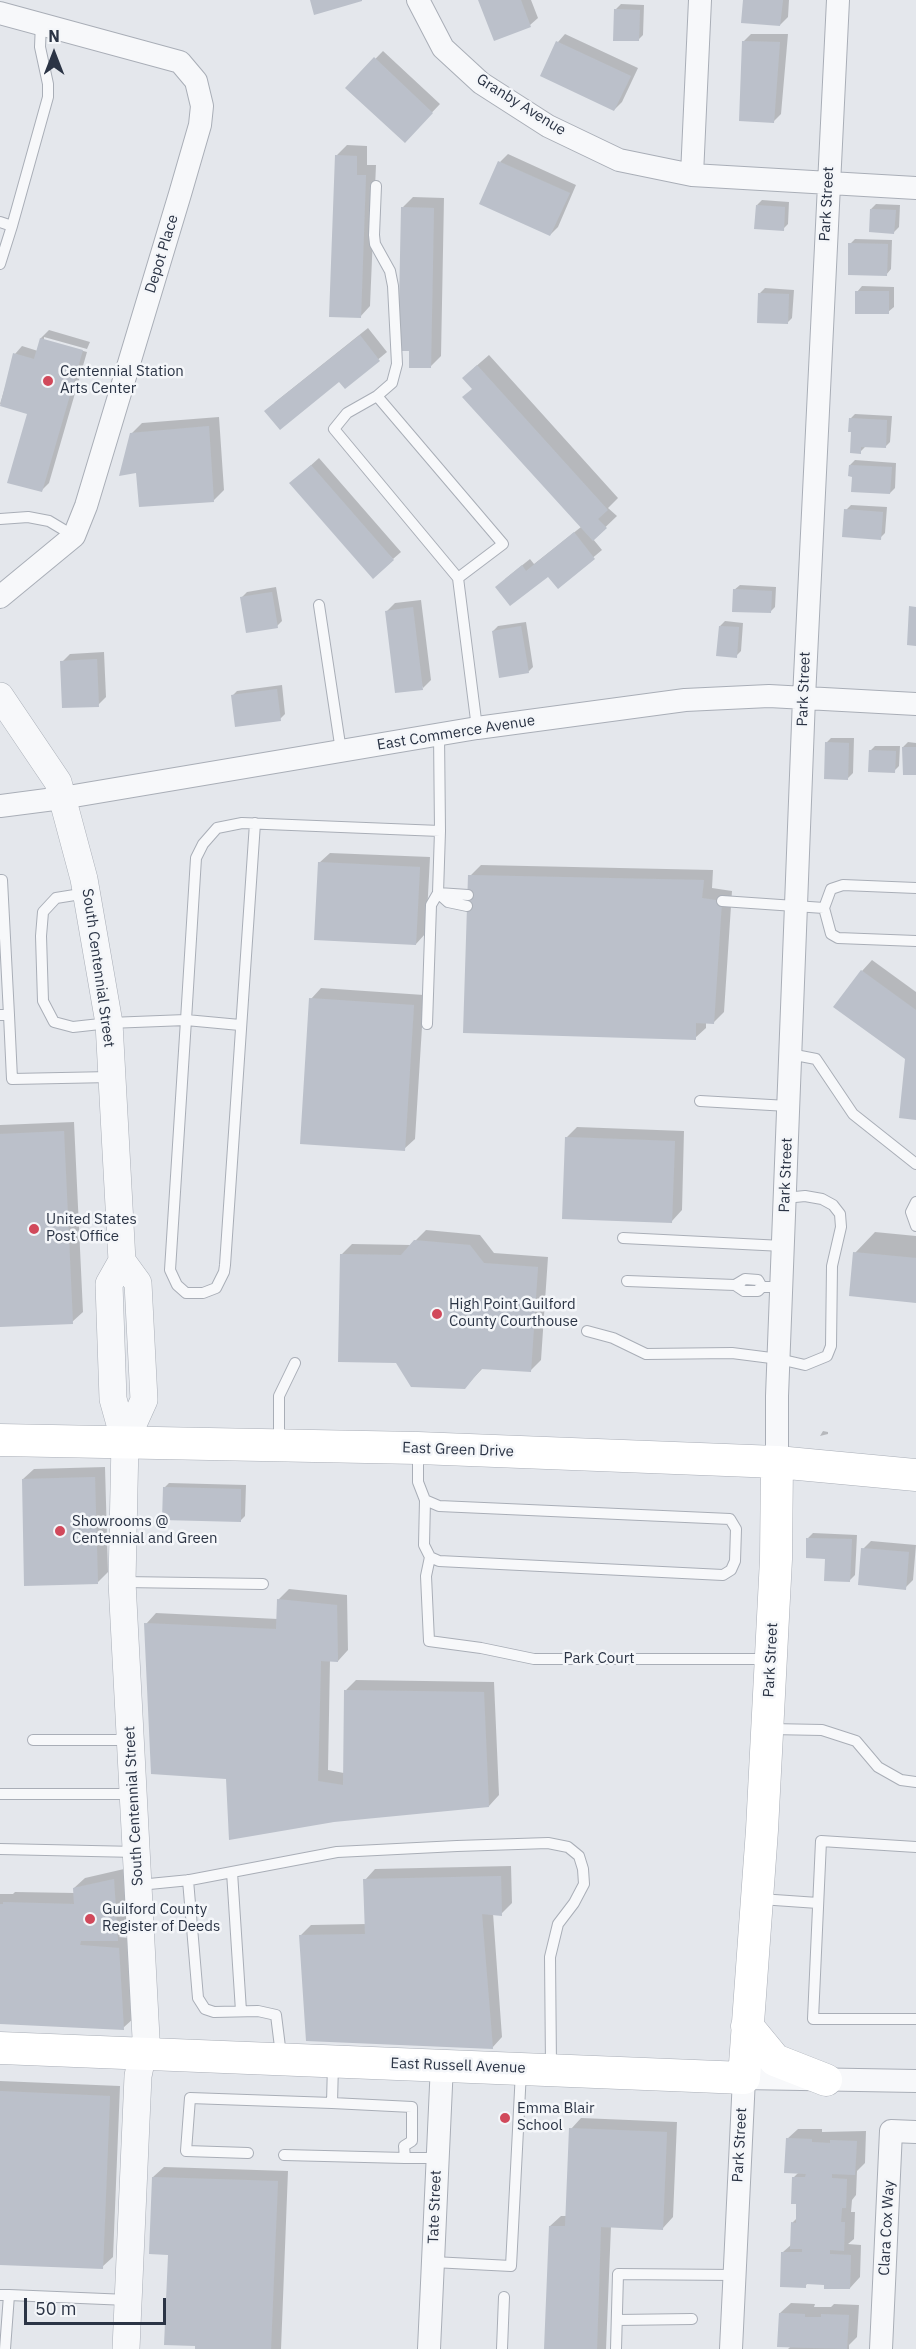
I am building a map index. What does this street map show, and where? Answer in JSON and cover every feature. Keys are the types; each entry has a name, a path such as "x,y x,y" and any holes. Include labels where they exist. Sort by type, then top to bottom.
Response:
{"main road":[{"name":"East Green Drive","path":"0,1440 418,1448 777,1462 916,1475"},
{"name":"Park Street","path":"744,2078 771,1659 776,1559 777,1462"},
{"path":"747,2026 775,2060 826,2080"},
{"name":"East Russell Avenue","path":"0,2048 442,2064 744,2078"}],"street":[{"name":"Granby Avenue","path":"418,0 443,48 481,83 548,126 619,160 692,175 916,188"},
{"path":"692,175 700,0"},
{"name":"Park Street","path":"777,1462 779,1359 772,1287 783,1246 804,698 838,0"},
{"name":"Depot Place","path":"0,13 180,62 196,81 202,106 197,135 86,506 74,536 0,597"},
{"name":"South Centennial Street","path":"0,696 58,782 87,893 109,1023 122,1261 109,1284 113,1399 125,1442 122,1582 146,2038 138,2076 129,2349"},
{"name":"East Commerce Avenue","path":"0,806 62,798 477,728 685,700 769,696 916,704"},
{"name":"Tate Street","path":"429,2349 442,2064"},
{"name":"Park Street","path":"731,2349 744,2078"},
{"name":"East Russell Avenue","path":"744,2078 916,2081"},
{"name":"Clara Cox Way","path":"881,2349 891,2131 916,2132"}],"lane":[{"path":"0,264 48,97 48,84 40,46 41,23"},
{"path":"376,186 375,244 390,271 393,286 397,364 392,383 377,396 347,413 334,429 458,578 477,728"},
{"path":"0,222 12,226"},
{"path":"377,396 502,544 458,578"},
{"path":"0,519 28,517 49,521 74,536"},
{"path":"319,605 341,751"},
{"path":"427,1024 431,905 438,893 440,735"},
{"path":"255,823 224,1272 216,1287 203,1293 186,1293 177,1285 170,1270 196,858 203,844 218,828 242,823 255,823 440,831"},
{"path":"0,880 2,880 5,1015 12,1079 111,1077"},
{"path":"916,888 843,885 831,889 824,908 831,934 838,938 916,941"},
{"path":"87,893 56,898 43,912 41,936 43,1001 54,1022 73,1027 186,1020 240,1025"},
{"path":"438,893 467,900"},
{"path":"722,901 824,908"},
{"path":"790,1054 816,1059 853,1114 916,1164"},
{"path":"0,1069 12,1068"},
{"path":"700,1101 788,1106"},
{"path":"587,1331 613,1338 646,1354 732,1353 779,1359 804,1365 827,1356 831,1346 832,1266 841,1227 840,1214 833,1205 822,1199 805,1196 785,1198"},
{"path":"916,1202 911,1212 916,1226"},
{"path":"623,1238 783,1246"},
{"path":"627,1281 735,1285 745,1279 758,1280 772,1287"},
{"path":"279,1445 279,1396 295,1363"},
{"path":"418,1448 418,1482 425,1500 424,1545 430,1557 439,1562 723,1575 731,1570 735,1561 736,1529 730,1519 439,1506 425,1500"},
{"name":"Park Court","path":"430,1557 426,1576 429,1641 481,1648 534,1659 771,1659"},
{"path":"122,1582 263,1584"},
{"path":"767,1729 822,1730 856,1741 878,1767 901,1780 916,1782"},
{"path":"33,1740 131,1740"},
{"path":"0,1794 134,1794"},
{"path":"916,1847 821,1841 813,2019 916,2019"},
{"path":"139,1885 188,1880 338,1852 548,1843 568,1847 579,1856 584,1884 574,1903 558,1924 550,1957 552,2070"},
{"path":"0,1849 137,1852"},
{"path":"232,1872 241,2011"},
{"path":"188,1880 198,1998 205,2009 214,2012 258,2011 276,2015 281,2059"},
{"path":"757,1899 818,1903"},
{"path":"332,2103 333,2061"},
{"path":"433,2262 511,2265 521,2068"},
{"path":"248,2153 186,2151 190,2098 412,2107 412,2141 404,2146 405,2158"},
{"path":"284,2155 437,2158"},
{"path":"616,2349 618,2274 734,2275"},
{"path":"5,2349 4,2295 129,2300"},
{"path":"502,2349 504,2297"},
{"path":"617,2320 692,2319"}],"building":[{"path":"310,0 362,0 362,1 314,15"},
{"path":"478,0 521,0 531,27 494,41"},
{"path":"743,0 783,0 780,26 741,23"},
{"path":"614,9 640,10 639,41 613,41"},
{"path":"556,41 631,76 614,111 540,76"},
{"path":"742,41 780,42 774,123 739,121"},
{"path":"374,57 433,113 405,143 345,88"},
{"path":"335,155 357,156 357,175 366,175 361,318 329,317"},
{"path":"498,161 570,193 550,236 479,204"},
{"path":"756,205 785,207 784,231 754,229"},
{"path":"401,207 434,208 431,368 409,368 409,351 398,351"},
{"path":"870,209 896,210 894,234 869,232"},
{"path":"848,243 888,244 887,276 848,275"},
{"path":"855,291 889,291 889,314 855,314"},
{"path":"758,293 789,294 788,324 757,323"},
{"path":"360,335 380,361 345,389 339,382 280,430 264,411"},
{"path":"40,338 83,350 42,492 7,483 27,414 0,406 13,353 34,359"},
{"path":"477,365 608,510 598,519 607,528 593,541 462,397 472,389 462,378"},
{"path":"849,418 887,420 886,448 861,447 861,454 850,453"},
{"path":"209,426 214,502 139,507 136,473 119,476 130,433"},
{"path":"311,465 394,560 373,579 289,483"},
{"path":"849,465 892,467 890,494 851,492 852,477 848,476"},
{"path":"844,509 883,512 881,540 842,537"},
{"path":"574,532 595,559 558,589 548,577 510,606 495,587 522,565 526,571"},
{"path":"733,589 772,591 771,613 732,612"},
{"path":"272,592 278,628 246,633 240,597"},
{"path":"909,606 916,607 916,646 907,645"},
{"path":"413,607 423,690 395,693 385,611"},
{"path":"521,626 529,673 499,678 492,631"},
{"path":"719,626 739,627 737,658 716,656"},
{"path":"97,659 99,707 62,708 60,661"},
{"path":"277,689 281,721 235,727 231,695"},
{"path":"825,742 849,743 848,780 824,779"},
{"path":"902,747 916,747 916,775 903,775"},
{"path":"869,750 896,751 895,773 868,772"},
{"path":"318,862 420,867 416,945 314,940"},
{"path":"468,875 704,880 702,898 722,901 714,1024 696,1023 696,1040 463,1033"},
{"path":"861,970 916,1010 916,1120 899,1118 905,1059 833,1007"},
{"path":"309,998 414,1005 405,1151 300,1144"},
{"name":"United States Post Office","path":"64,1131 73,1324 0,1327 0,1134"},
{"path":"565,1137 675,1141 672,1223 562,1219"},
{"name":"High Point Guilford County Courthouse","path":"414,1240 470,1245 484,1263 538,1267 531,1372 481,1369 465,1389 411,1387 396,1363 338,1362 340,1254 401,1255"},
{"path":"853,1252 916,1258 916,1303 849,1296"},
{"name":"Showrooms @ Centennial and Green","path":"95,1477 98,1584 24,1586 22,1479"},
{"path":"163,1487 241,1489 241,1522 162,1520"},
{"path":"806,1538 852,1539 850,1582 824,1581 825,1559 806,1558"},
{"path":"861,1548 909,1552 906,1590 858,1585"},
{"path":"277,1599 337,1605 338,1662 321,1661 318,1781 343,1785 344,1690 484,1692 489,1807 334,1822 229,1840 226,1779 151,1774 144,1623 276,1629"},
{"path":"501,1876 502,1916 482,1914 493,2049 306,2041 299,1935 365,1934 363,1879"},
{"path":"114,1879 118,1941 81,1941 80,1945 119,1948 124,2030 0,2024 0,1904 3,1902 74,1904 73,1888"},
{"path":"0,2091 110,2096 103,2269 0,2265"},
{"path":"569,2128 667,2132 663,2230 601,2227 597,2349 544,2349 549,2226 565,2226"},
{"path":"786,2138 812,2139 812,2142 830,2143 830,2140 857,2141 855,2175 832,2174 832,2178 847,2179 846,2208 842,2208 841,2222 845,2222 844,2251 830,2250 830,2254 851,2255 850,2289 824,2289 824,2285 806,2284 806,2288 780,2287 781,2252 802,2252 802,2249 790,2249 791,2222 796,2223 796,2204 791,2204 792,2177 805,2177 806,2174 784,2173"},
{"path":"152,2177 278,2181 271,2349 195,2349 195,2346 164,2345 168,2255 149,2254"},
{"path":"779,2313 805,2314 805,2317 821,2317 821,2314 849,2315 847,2349 777,2347"}],"place":[{"name":"Centennial Station Arts Center","path":"48,381"},
{"name":"United States Post Office","path":"34,1229"},
{"name":"High Point Guilford County Courthouse","path":"437,1314"},
{"name":"Showrooms @ Centennial and Green","path":"60,1531"},
{"name":"Guilford County Register of Deeds","path":"90,1919"},
{"name":"Emma Blair School","path":"505,2118"}]}
